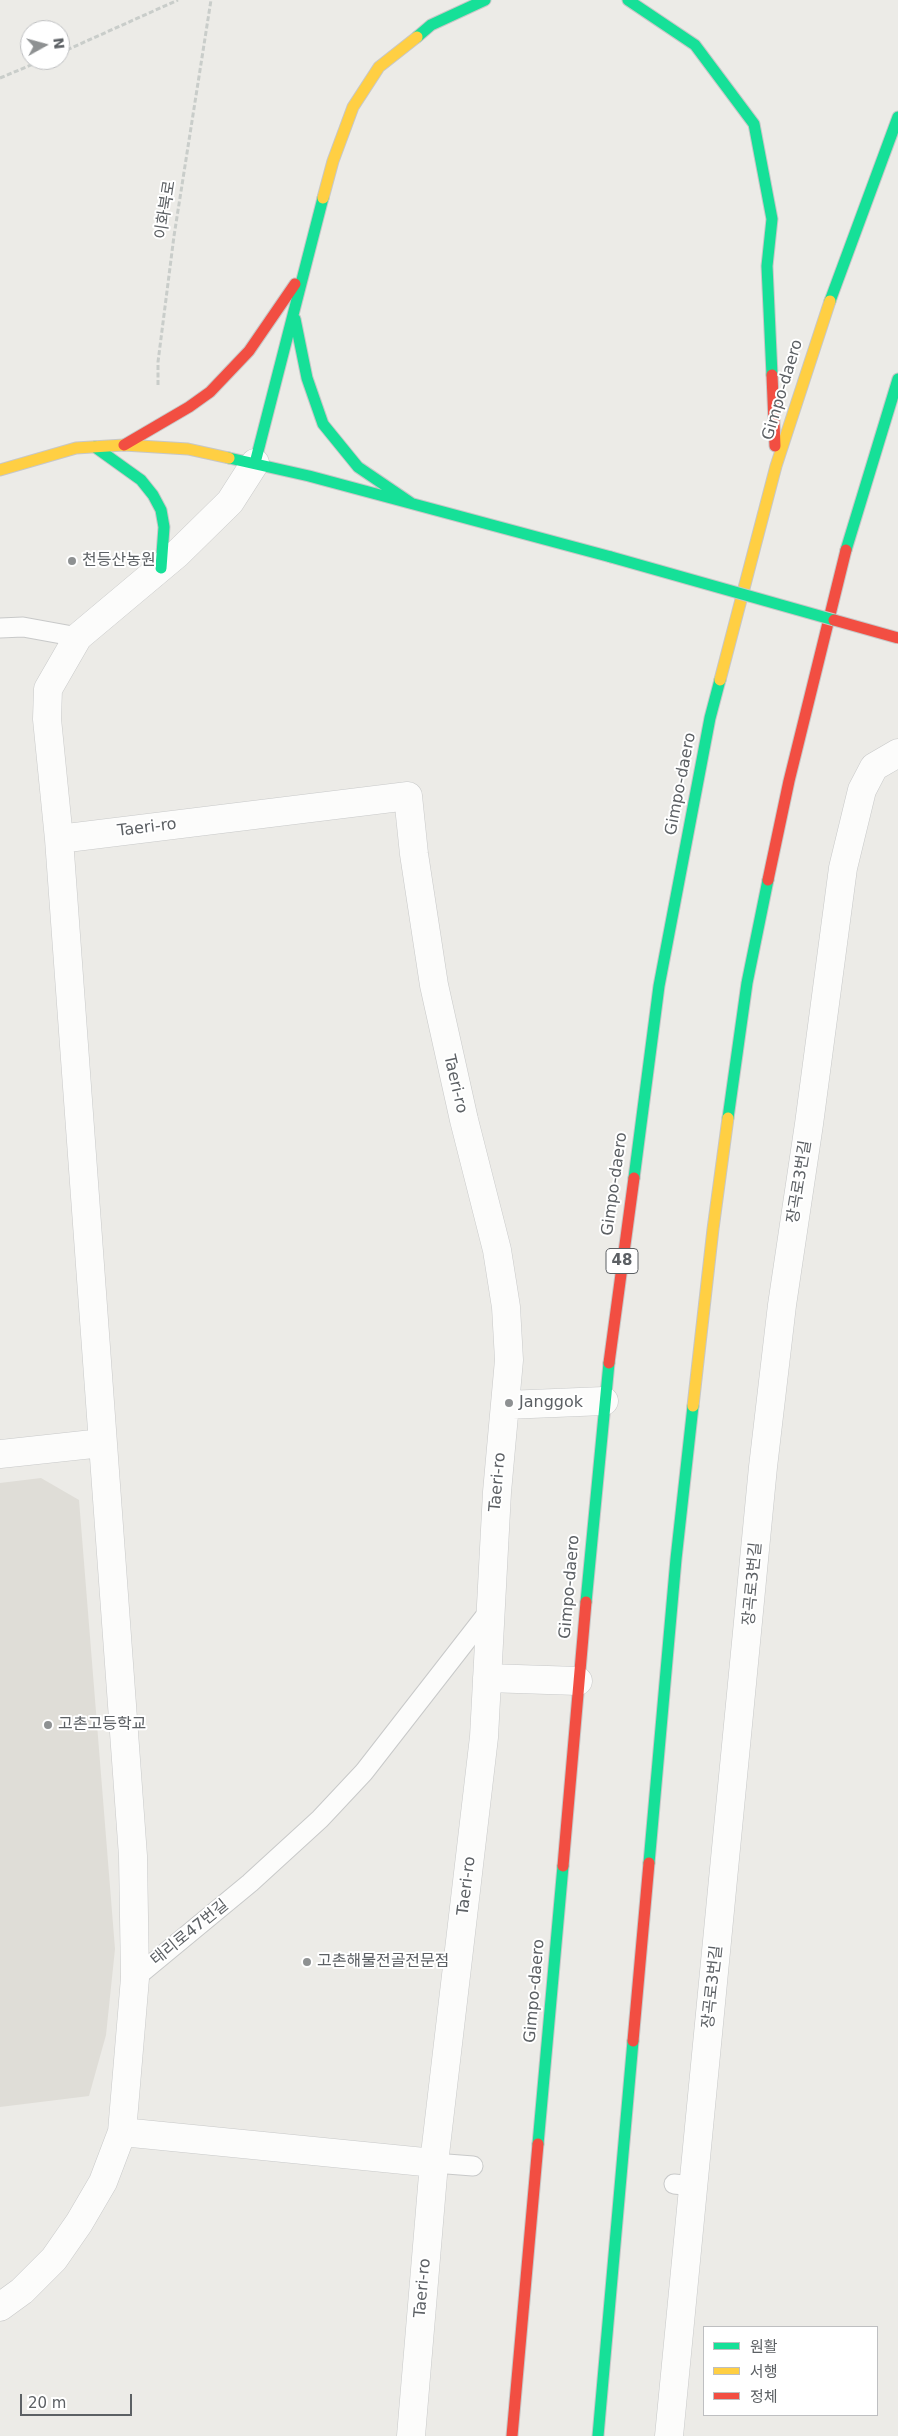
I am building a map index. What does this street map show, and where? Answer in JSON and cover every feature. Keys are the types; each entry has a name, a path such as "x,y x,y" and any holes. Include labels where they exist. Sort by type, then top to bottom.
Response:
{"main road":[{"path":"255,463 333,161 353,106 379,67 431,25 485,0"},
{"path":"628,0 695,44 754,124 772,218 767,266 776,466"},
{"name":"Gimpo-daero","path":"512,2436 604,1401 659,986 710,718 776,466 823,319 898,117"},
{"path":"124,445 210,392 229,374 249,351 304,271"},
{"path":"294,313 307,378 323,424 358,467 410,503"},
{"path":"598,2436 676,1559 713,1229 747,983 789,781 847,547 898,378"},
{"path":"0,470 67,450 124,445 188,449 255,463 410,503 898,638"},
{"path":"95,448 141,480 153,495 161,510 164,527 161,568"}],"street":[{"path":"135,1978 133,1856 59,839 46,719 48,689 78,637 161,568 230,502 255,463"},
{"name":"장곡로3번길","path":"669,2436 684,2185 782,1305 809,1124 843,868 862,790 874,767 898,753"},
{"name":"Taeri-ro","path":"59,839 408,796 414,854 434,985 462,1111 497,1250 506,1307 509,1360 497,1492 484,1737 434,2163 411,2436"},
{"path":"506,1405 604,1401"},
{"path":"0,1454 102,1443"},
{"path":"487,1678 578,1681"},
{"name":"태리로47번길","path":"0,2307 22,2291 54,2259 79,2223 103,2182 122,2132 135,1978"},
{"path":"122,2132 434,2163"}],"lane":[{"path":"0,628 23,627 78,637"},
{"name":"태리로47번길","path":"135,1978 250,1883 320,1819 364,1772 490,1610"},
{"path":"434,2163 473,2166"}],"path":[{"path":"70,49 178,0"},
{"name":"이화북로","path":"157,426 158,362 165,304 211,0"},
{"path":"0,78 20,69"}],"shaded area":[{"name":"고촌고등학교","path":"41,1478 79,1500 115,1949 106,2035 89,2096 0,2107 0,1483"}],"traffic: fast":[{"path":"417,37 431,25 485,0"},
{"path":"628,0 695,45 754,124 772,219 767,266 772,375"},
{"path":"830,301 898,117"},
{"path":"255,463 323,198"},
{"path":"295,319 307,378 323,424 358,467 411,503"},
{"path":"846,550 898,379"},
{"path":"95,447 141,480 153,495 161,510 164,527 161,568"},
{"path":"229,458 309,476 611,557"},
{"path":"611,557 834,620"},
{"path":"634,1178 659,986 710,718 720,680"},
{"path":"728,1118 747,983 768,880"},
{"path":"586,1602 609,1363"},
{"path":"649,1863 676,1559 693,1406"},
{"path":"538,2144 563,1866"},
{"path":"598,2436 633,2041"}],"traffic: slow":[{"path":"323,198 333,161 353,107 379,67 417,37"},
{"path":"720,680 776,466 830,301"},
{"path":"0,470 76,448 124,445 188,449 229,458"},
{"path":"693,1406 728,1118"}],"traffic: jam":[{"path":"124,445 189,407 210,392 249,351 295,284"},
{"path":"772,375 775,446"},
{"path":"768,880 789,781 846,550"},
{"path":"834,620 898,638"},
{"path":"609,1363 634,1178"},
{"path":"563,1866 586,1602"},
{"path":"633,2041 649,1863"},
{"path":"512,2436 538,2144"}],"place":[{"name":"천등산농원","path":"72,561"},
{"name":"Janggok","path":"509,1403"},
{"name":"고촌고등학교","path":"48,1725"},
{"name":"고촌해물전골전문점","path":"307,1962"}]}
